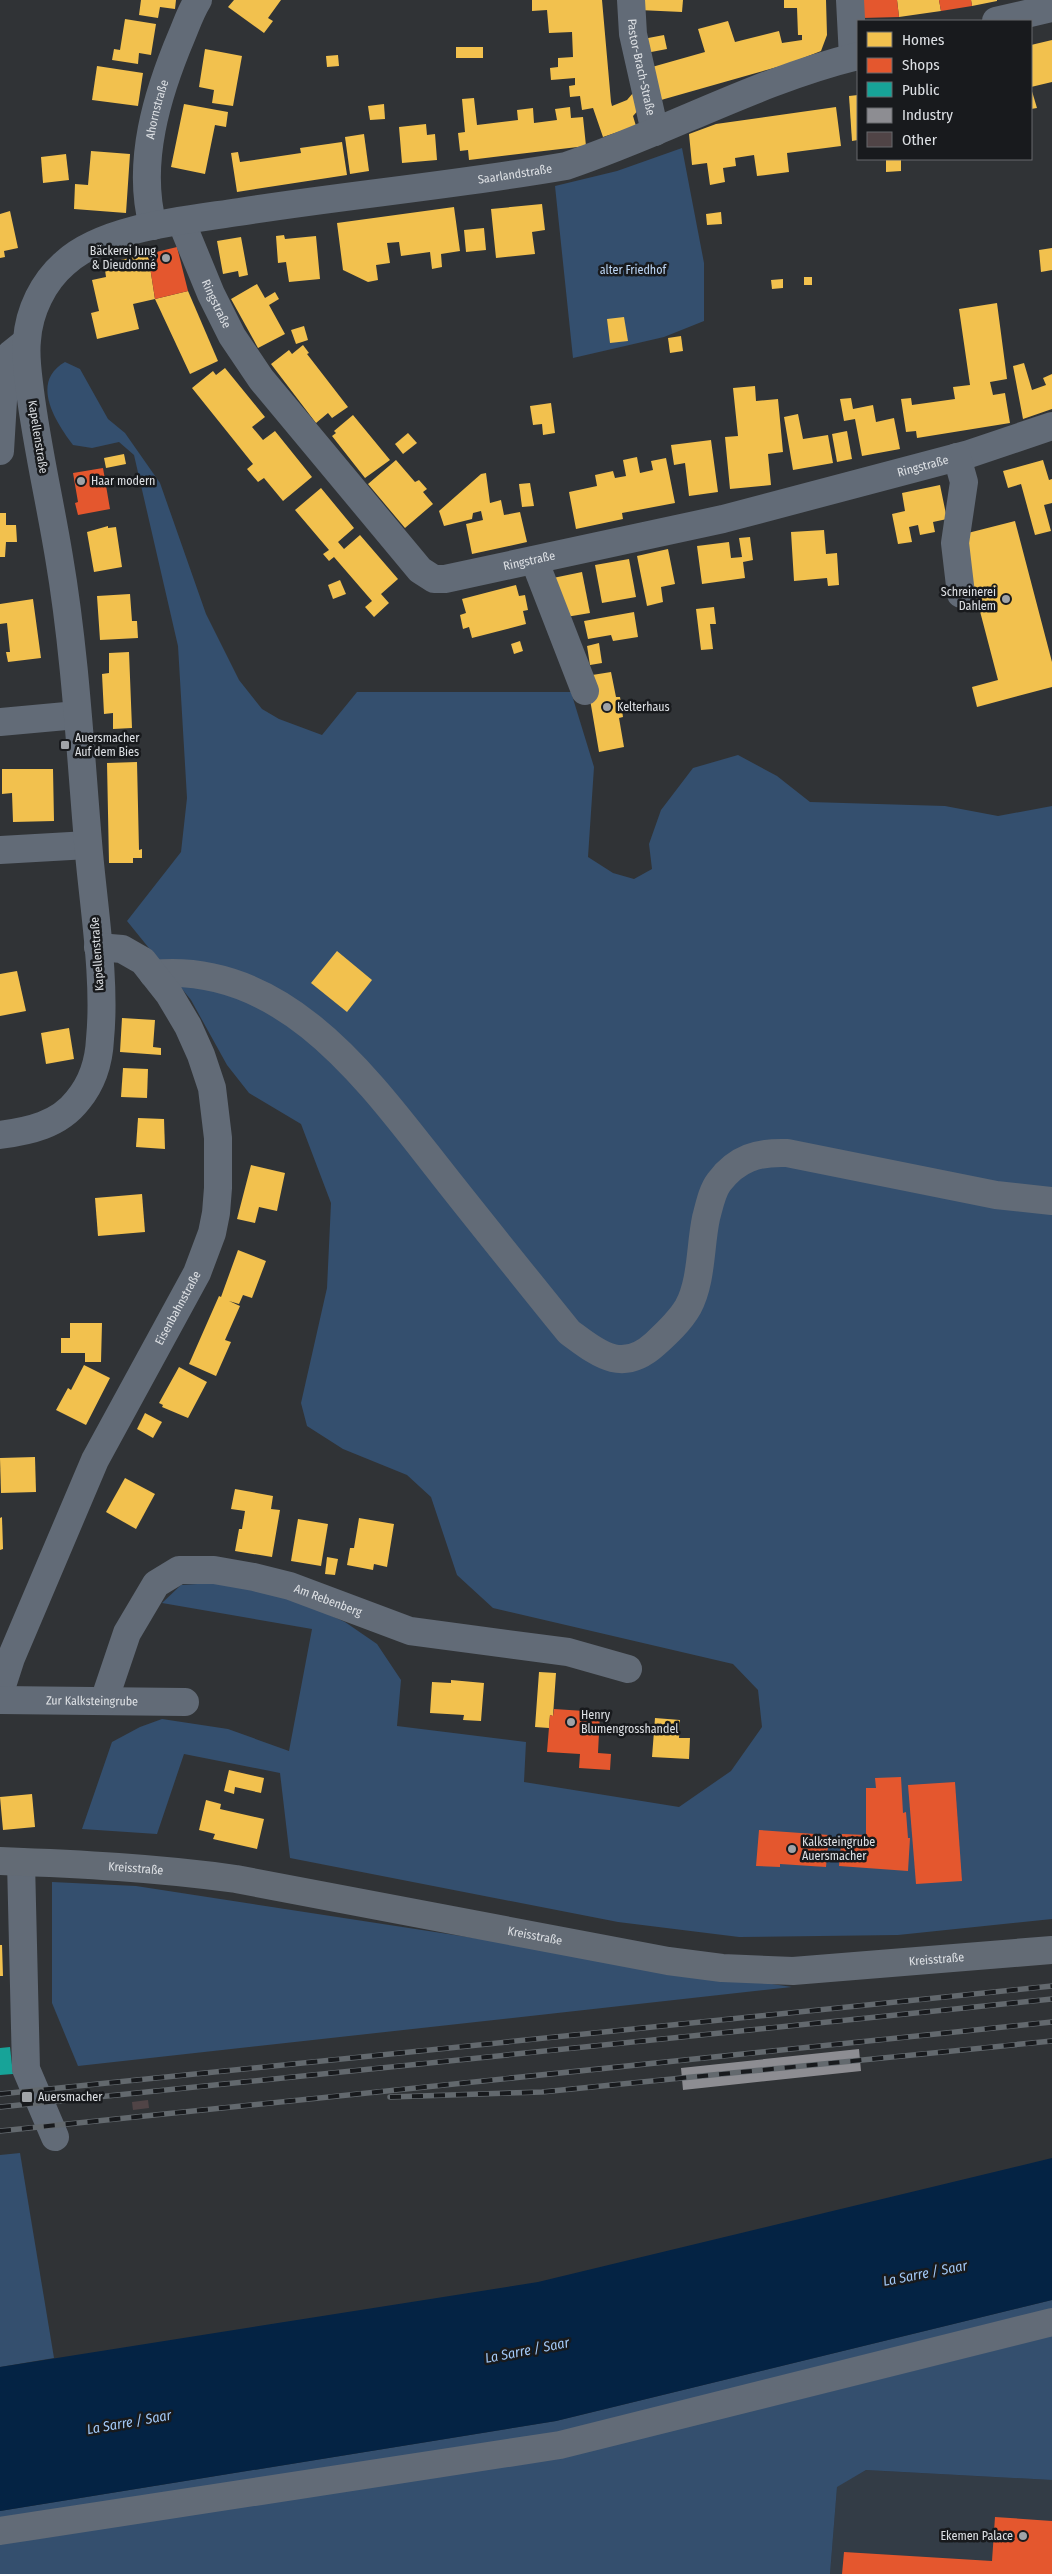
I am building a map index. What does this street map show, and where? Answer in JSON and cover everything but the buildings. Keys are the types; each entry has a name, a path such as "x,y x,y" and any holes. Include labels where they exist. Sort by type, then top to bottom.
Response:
{"main road":[{"name":"Kreisstraße","path":"11,1862 179,1871 236,1879 668,1962 722,1968 793,1971 1052,1950"}],"street":[{"name":"Ahornstraße","path":"153,226 146,191 148,153 156,110 172,58 198,0"},
{"name":"Pastor-Brach-Straße","path":"631,0 633,34 655,132"},
{"path":"850,0 856,56"},
{"path":"1000,20 1052,8"},
{"name":"Saarlandstraße","path":"153,226 308,201 566,166 608,152 736,96 856,56"},
{"name":"Ringstraße","path":"182,221 232,336 261,379 420,570 434,579 445,580 534,562 723,519 957,457 1052,426"},
{"name":"Kapellenstraße","path":"0,1135 32,1129 52,1122 73,1106 89,1083 97,1063 100,1039 98,947 66,600 35,431 26,342 30,319 37,300 64,264 81,250 102,241 153,226"},
{"path":"0,451 4,366 12,354 26,342"},
{"path":"957,457 964,482 955,543 961,594"},
{"path":"534,562 585,691"},
{"path":"0,722 77,715"},
{"path":"0,850 88,845"},
{"name":"Eisenbahnstraße","path":"0,1692 11,1658 95,1460 196,1273 212,1233 218,1188 218,1138 212,1088 201,1055 188,1026 143,962 129,951 98,947"},
{"path":"153,974 173,972 240,984 274,1001 319,1032 375,1090 569,1332 596,1352 614,1360 633,1357 652,1347 679,1321 689,1306 697,1277 708,1212 717,1184 733,1166 748,1157 766,1152 788,1153 996,1195 1052,1201"},
{"name":"Am Rebenberg","path":"104,1701 126,1633 156,1584 179,1570 214,1570 254,1576 290,1586 410,1631 568,1652 628,1669"},
{"name":"Zur Kalksteingrube","path":"0,1700 185,1702"},
{"name":"Kreisstraße","path":"11,1862 26,2069 55,2137"},
{"path":"0,2531 560,2445 1052,2322"}],"shaded area":[{"path":"866,2470 1052,2480 1052,2574 830,2574 837,2486"}],"green space":[{"name":"alter Friedhof","path":"682,148 704,263 704,321 664,337 573,358 555,186 617,171"},
{"path":"65,362 80,369 108,419 125,433 160,483 206,614 239,680 262,709 279,719 322,735 357,692 571,692 594,767 588,857 613,873 634,879 652,869 649,844 661,810 693,768 738,755 777,776 810,802 945,806 998,816 1052,806 1052,1919 898,1935 739,1937 618,1922 290,1858 280,1773 184,1754 157,1834 82,1829 112,1742 140,1727 162,1719 228,1729 289,1751 312,1629 162,1603 181,1585 213,1583 290,1597 345,1622 377,1644 401,1680 397,1726 526,1742 524,1782 679,1807 731,1771 762,1727 758,1690 733,1664 493,1608 457,1575 431,1497 407,1475 343,1449 307,1426 301,1403 327,1288 331,1203 301,1124 249,1093 227,1065 191,1000 127,921 181,852 187,798 178,646 134,455 119,442 92,448 73,445 53,413 47,391 49,380 55,370"},
{"path":"52,1882 136,1886 792,1987 78,2066 52,2003"},
{"path":"20,2153 54,2358 0,2367 0,2155"},
{"path":"1052,2300 1052,2480 866,2470 837,2487 830,2574 0,2574 0,2511 556,2421"}],"water":[{"name":"La Sarre / Saar","path":"1052,2158 1052,2300 556,2421 0,2511 0,2367 538,2282"}],"railway":[{"path":"0,2094 1052,1986"},
{"path":"0,2107 1052,1999"},
{"path":"0,2131 1052,2022"},
{"path":"390,2097 542,2092 1052,2041"}],"place":[{"name":"Bäckerei Jung & Dieudonné","path":"166,258"},
{"name":"Haar modern","path":"81,481"},
{"name":"Schreinerei Dahlem","path":"1006,599"},
{"name":"Kelterhaus","path":"607,707"},
{"name":"Auersmacher Auf dem Bies","path":"65,745"},
{"name":"Henry Blumengrosshandel","path":"571,1722"},
{"name":"Kalksteingrube Auersmacher","path":"792,1849"},
{"name":"Auersmacher","path":"27,2097"},
{"name":"Ekemen Palace","path":"1023,2536"}]}
